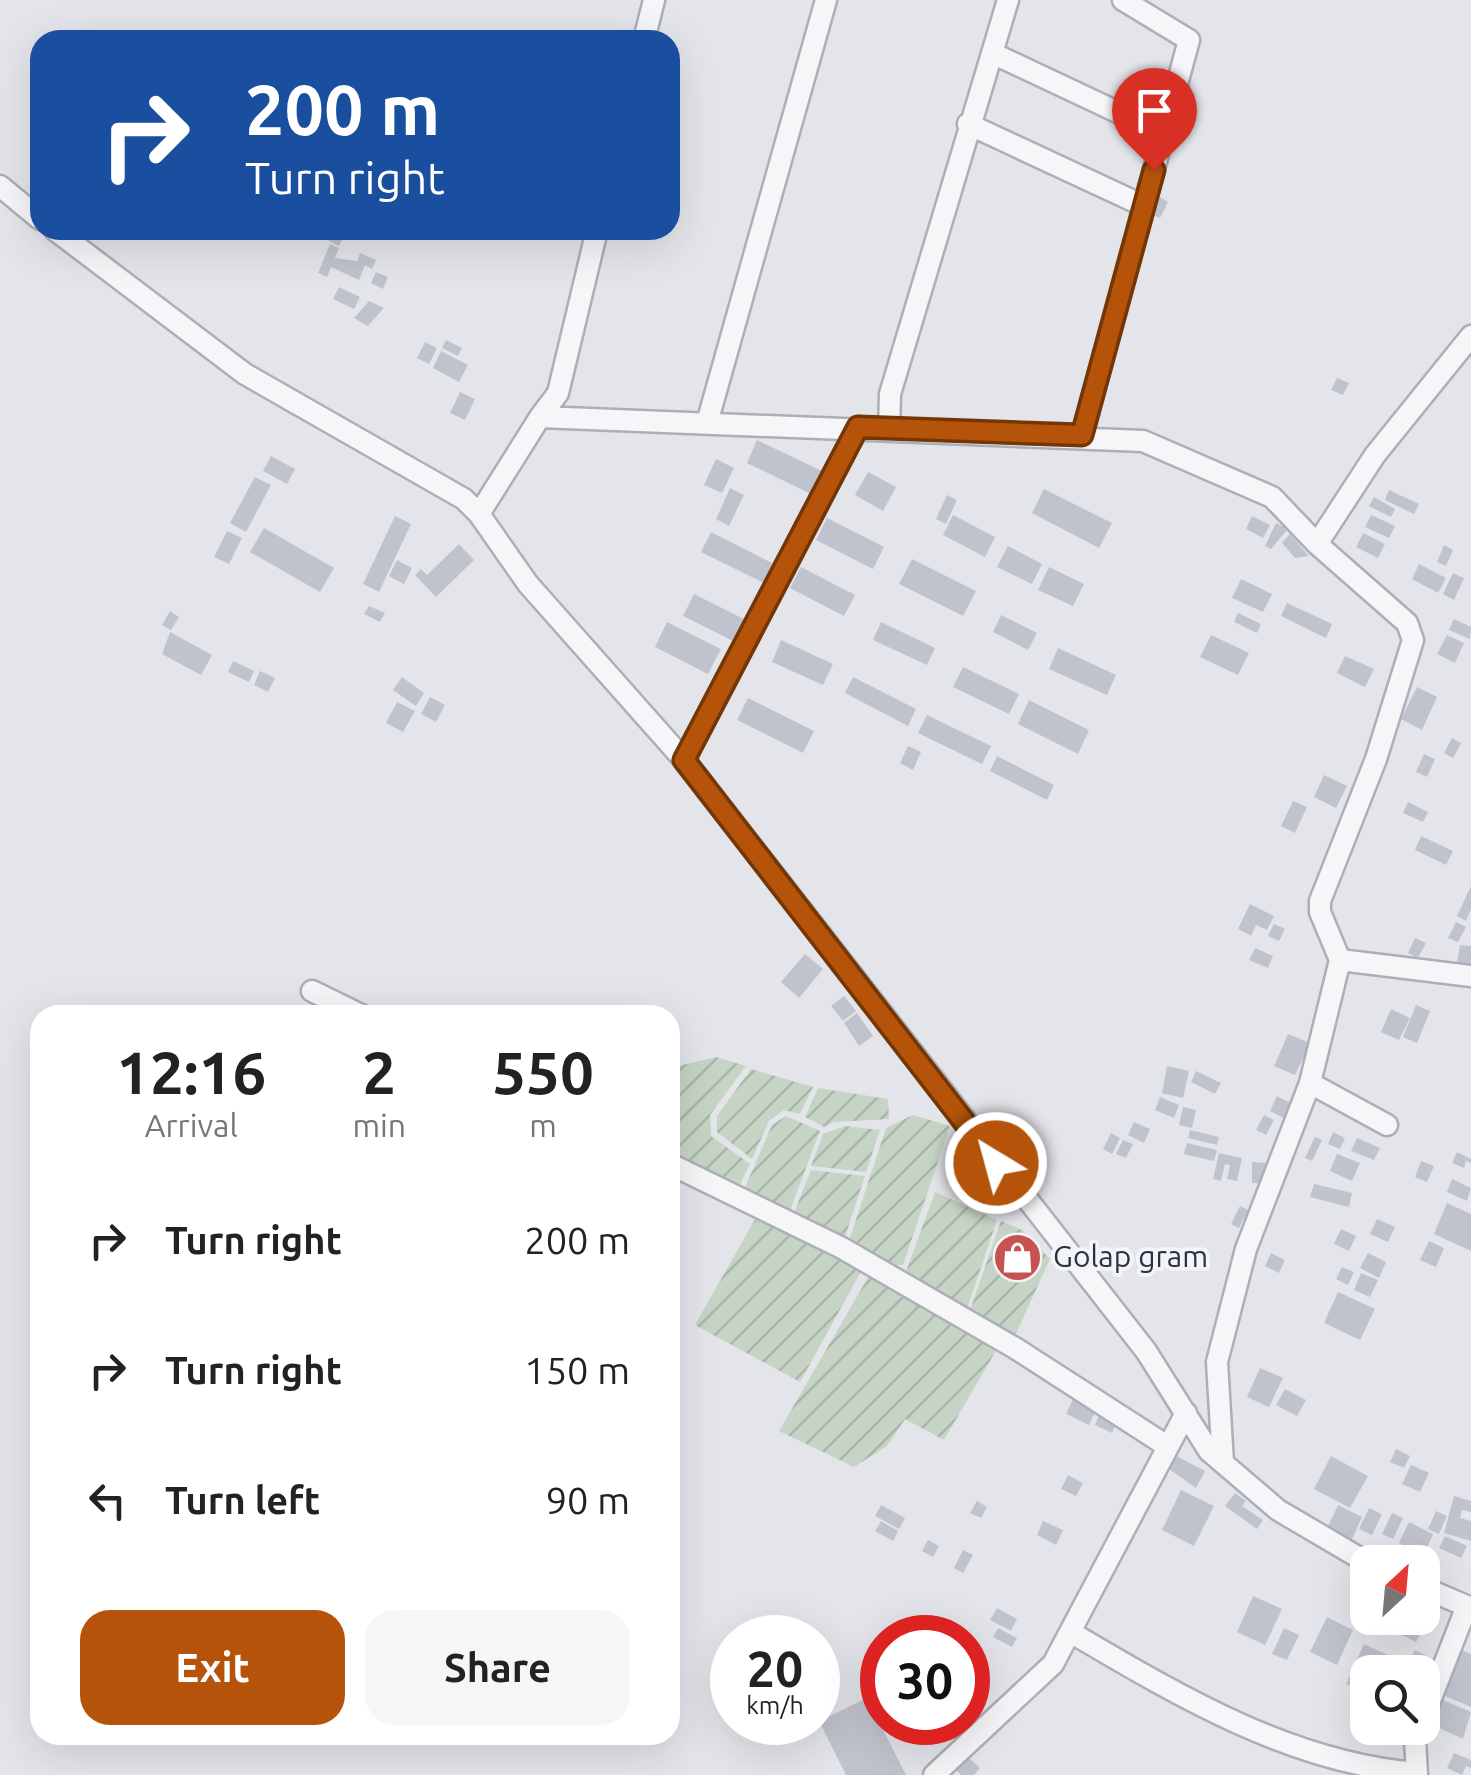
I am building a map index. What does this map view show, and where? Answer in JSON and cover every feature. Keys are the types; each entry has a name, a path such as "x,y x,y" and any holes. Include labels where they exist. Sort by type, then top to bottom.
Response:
{"street":[{"path":"646,30 654,0"},
{"path":"708,422 826,0"},
{"path":"889,429 890,394 1008,0"},
{"path":"1082,435 1189,40 1123,0"},
{"path":"992,53 1164,134"},
{"path":"968,124 1144,206"},
{"path":"0,186 30,210"},
{"path":"68,240 246,374 464,500 480,514 528,584 684,760 1146,1351 1209,1450 1278,1510 1350,1552"},
{"path":"480,514 558,393 596,240"},
{"path":"1317,544 1374,455 1471,336"},
{"path":"540,417 1082,435 1144,441 1272,497 1317,544 1407,623 1413,640 1376,759 1320,901 1320,912 1340,960 1310,1083 1246,1249 1217,1362 1223,1463"},
{"path":"684,760 858,427"},
{"path":"1340,960 1471,976"},
{"path":"312,991 340,1005"},
{"path":"1310,1083 1388,1125"},
{"path":"680,1169 842,1248 1015,1348 1167,1446"},
{"path":"934,1775 1052,1664 1186,1414"},
{"path":"1440,1594 1469,1607 1440,1678"},
{"path":"1072,1633 1266,1736 1362,1767 1417,1774 1415,1745"}],"green space":[{"path":"716,1057 746,1066 710,1115 711,1136 750,1164 737,1190 680,1161 680,1066"},
{"path":"751,1069 813,1087 800,1114 784,1110 769,1121 752,1159 717,1132 717,1116"},
{"path":"818,1088 888,1099 889,1119 834,1122 824,1127 805,1117"},
{"path":"913,1115 950,1126 903,1265 891,1265 849,1241 886,1128"},
{"path":"786,1116 820,1131 789,1213 743,1192 772,1125"},
{"path":"845,1126 880,1130 866,1172 811,1166 823,1134"},
{"path":"811,1170 865,1176 844,1240 793,1215"},
{"path":"935,1192 997,1220 966,1312 904,1277"},
{"path":"758,1214 863,1268 800,1382 695,1325"},
{"path":"1001,1221 1022,1230 1050,1259 1013,1340 969,1313"},
{"path":"870,1274 998,1347 944,1440 905,1419 887,1446 854,1467 779,1431"}],"building":[{"path":"1160,197 1168,202 1160,218 1151,214"},
{"path":"330,244 339,248 335,258 357,261 360,253 376,260 372,269 365,265 359,280 331,267 327,277 318,273"},
{"path":"376,272 388,277 383,289 371,283"},
{"path":"339,287 360,297 354,309 333,299"},
{"path":"369,301 384,308 368,326 354,318"},
{"path":"446,340 462,348 458,356 442,348"},
{"path":"425,342 437,348 429,364 417,358"},
{"path":"441,351 468,365 459,382 433,368"},
{"path":"1337,378 1349,383 1343,395 1331,390"},
{"path":"460,392 475,399 465,420 450,413"},
{"path":"757,440 824,472 813,495 747,463"},
{"path":"271,456 295,469 287,484 263,471"},
{"path":"716,459 734,468 722,493 704,485"},
{"path":"868,472 896,487 883,511 855,495"},
{"path":"255,477 271,485 246,532 230,523"},
{"path":"730,488 744,495 729,526 716,519"},
{"path":"1044,489 1112,523 1099,548 1032,513"},
{"path":"1389,490 1419,504 1414,514 1385,500"},
{"path":"947,495 957,500 946,524 936,519"},
{"path":"1374,497 1395,509 1391,517 1369,506"},
{"path":"953,515 995,537 985,557 943,535"},
{"path":"1371,515 1395,526 1389,538 1365,527"},
{"path":"395,516 411,524 379,592 363,584"},
{"path":"1252,516 1270,525 1263,538 1246,529"},
{"path":"827,518 884,547 873,569 816,540"},
{"path":"1276,523 1288,529 1271,549 1265,546"},
{"path":"264,528 334,568 320,592 250,552"},
{"path":"227,531 242,538 229,564 214,557"},
{"path":"711,532 774,564 764,583 701,552"},
{"path":"1363,533 1385,544 1378,558 1356,547"},
{"path":"1290,534 1309,556 1295,558 1282,543"},
{"path":"459,544 474,560 436,597 415,575 421,569 427,575"},
{"path":"1444,545 1453,550 1446,566 1437,562"},
{"path":"1008,546 1042,564 1032,584 997,567"},
{"path":"912,559 976,591 963,616 899,584"},
{"path":"397,560 412,568 404,584 389,576"},
{"path":"1419,564 1446,578 1438,593 1412,579"},
{"path":"801,567 855,595 844,616 790,588"},
{"path":"1049,567 1084,584 1073,606 1038,590"},
{"path":"1453,573 1464,578 1454,600 1443,594"},
{"path":"1241,579 1272,594 1263,612 1232,598"},
{"path":"694,594 748,621 737,643 683,616"},
{"path":"1287,603 1332,624 1326,638 1281,616"},
{"path":"369,606 385,613 380,622 364,614"},
{"path":"170,611 179,617 171,630 162,625"},
{"path":"1238,613 1261,624 1257,633 1234,622"},
{"path":"1001,615 1037,633 1028,650 993,632"},
{"path":"1454,619 1471,627 1470,639 1449,630"},
{"path":"667,622 721,649 708,674 655,647"},
{"path":"881,622 935,648 927,665 873,640"},
{"path":"170,632 212,655 201,675 162,654"},
{"path":"1211,635 1249,653 1238,675 1200,657"},
{"path":"1447,635 1464,643 1455,663 1437,654"},
{"path":"781,640 833,664 823,685 772,662"},
{"path":"1058,648 1116,675 1107,695 1049,669"},
{"path":"1345,656 1374,669 1365,687 1337,673"},
{"path":"233,661 254,671 249,682 228,672"},
{"path":"963,667 1019,694 1009,714 953,687"},
{"path":"260,671 275,678 268,692 254,685"},
{"path":"402,677 424,693 416,706 393,690"},
{"path":"853,677 916,709 908,726 845,693"},
{"path":"1417,687 1437,697 1422,730 1401,719"},
{"path":"430,697 445,705 436,722 421,714"},
{"path":"748,698 814,731 803,753 737,720"},
{"path":"1029,700 1089,730 1078,754 1018,724"},
{"path":"397,702 415,711 403,732 386,723"},
{"path":"927,715 991,746 982,764 918,733"},
{"path":"1452,738 1461,743 1453,758 1444,753"},
{"path":"908,746 921,752 913,770 900,763"},
{"path":"1424,754 1435,759 1427,777 1416,772"},
{"path":"997,756 1054,785 1047,800 990,771"},
{"path":"1324,775 1347,786 1336,808 1314,797"},
{"path":"1293,801 1307,807 1295,833 1281,826"},
{"path":"1408,802 1428,812 1423,822 1403,813"},
{"path":"1421,836 1453,851 1446,865 1415,850"},
{"path":"1471,886 1471,909 1466,921 1457,916"},
{"path":"1250,904 1274,916 1267,930 1256,925 1251,936 1238,929"},
{"path":"1456,922 1466,927 1458,942 1448,938"},
{"path":"1274,924 1285,929 1279,941 1268,936"},
{"path":"1415,938 1426,943 1418,958 1408,953"},
{"path":"1460,945 1471,946 1471,965 1457,963"},
{"path":"1255,948 1273,956 1268,968 1249,960"},
{"path":"805,954 823,969 799,998 781,982"},
{"path":"844,996 856,1011 843,1021 831,1006"},
{"path":"1416,1005 1430,1011 1417,1043 1403,1037"},
{"path":"1391,1009 1410,1018 1399,1040 1381,1032"},
{"path":"857,1013 873,1036 859,1046 844,1023"},
{"path":"1288,1034 1310,1043 1295,1075 1274,1066"},
{"path":"1167,1066 1189,1071 1183,1098 1162,1093"},
{"path":"1196,1071 1221,1083 1215,1094 1191,1082"},
{"path":"1277,1096 1296,1106 1289,1121 1270,1111"},
{"path":"1160,1097 1179,1105 1174,1118 1155,1110"},
{"path":"1183,1107 1196,1110 1192,1128 1179,1125"},
{"path":"1264,1115 1274,1120 1266,1135 1256,1130"},
{"path":"1134,1122 1150,1129 1144,1143 1128,1135"},
{"path":"1190,1130 1219,1137 1217,1145 1188,1138"},
{"path":"1333,1132 1345,1138 1340,1149 1328,1144"},
{"path":"1111,1133 1120,1138 1112,1154 1103,1149"},
{"path":"1315,1137 1322,1140 1312,1161 1305,1158"},
{"path":"1357,1138 1380,1148 1374,1160 1351,1151"},
{"path":"1123,1140 1133,1144 1126,1158 1116,1154"},
{"path":"1187,1143 1217,1150 1214,1161 1184,1154"},
{"path":"1457,1152 1471,1159 1471,1163 1466,1161 1464,1168 1452,1163"},
{"path":"1219,1153 1242,1158 1237,1181 1227,1179 1230,1165 1225,1164 1221,1181 1213,1179"},
{"path":"1337,1154 1360,1163 1352,1181 1330,1171"},
{"path":"1421,1161 1434,1166 1427,1182 1415,1177"},
{"path":"1252,1162 1267,1163 1267,1183 1252,1183"},
{"path":"1452,1179 1471,1188 1467,1201 1447,1192"},
{"path":"1314,1184 1352,1193 1349,1207 1310,1197"},
{"path":"1447,1203 1471,1214 1471,1251 1434,1234"},
{"path":"1240,1206 1248,1210 1239,1228 1231,1224"},
{"path":"1377,1219 1395,1227 1388,1242 1370,1234"},
{"path":"1341,1229 1356,1236 1349,1251 1334,1244"},
{"path":"1429,1241 1444,1248 1436,1267 1420,1260"},
{"path":"1271,1253 1285,1260 1279,1273 1265,1266"},
{"path":"1368,1253 1386,1262 1379,1278 1360,1268"},
{"path":"1342,1267 1354,1272 1348,1285 1336,1279"},
{"path":"1361,1273 1378,1280 1370,1297 1354,1290"},
{"path":"1338,1292 1375,1309 1360,1340 1324,1323"},
{"path":"1260,1368 1283,1378 1269,1407 1247,1397"},
{"path":"1285,1389 1306,1400 1297,1416 1276,1405"},
{"path":"1073,1399 1096,1410 1089,1425 1066,1414"},
{"path":"1100,1413 1117,1421 1112,1433 1095,1425"},
{"path":"1396,1449 1410,1456 1404,1468 1390,1462"},
{"path":"1169,1452 1205,1471 1196,1488 1162,1464"},
{"path":"1331,1456 1368,1476 1350,1508 1314,1489"},
{"path":"1411,1465 1429,1473 1420,1492 1402,1484"},
{"path":"1068,1475 1083,1483 1076,1496 1061,1489"},
{"path":"1181,1490 1214,1506 1194,1546 1162,1530"},
{"path":"1235,1493 1246,1501 1242,1506 1263,1520 1257,1529 1225,1506"},
{"path":"1454,1496 1471,1501 1471,1512 1462,1510 1460,1518 1471,1521 1471,1541 1444,1533"},
{"path":"977,1501 987,1507 981,1518 970,1513"},
{"path":"881,1505 905,1518 899,1529 875,1516"},
{"path":"1338,1505 1362,1517 1348,1548 1323,1537"},
{"path":"1369,1508 1382,1514 1372,1535 1359,1529"},
{"path":"1436,1511 1447,1516 1439,1534 1428,1529"},
{"path":"1392,1513 1403,1518 1393,1539 1382,1534"},
{"path":"881,1521 898,1531 893,1541 875,1531"},
{"path":"1043,1521 1063,1530 1056,1545 1037,1535"},
{"path":"1409,1522 1433,1534 1428,1545 1399,1543"},
{"path":"1445,1536 1467,1546 1461,1558 1440,1546"},
{"path":"928,1540 939,1546 933,1557 922,1551"},
{"path":"963,1550 973,1555 963,1573 954,1568"},
{"path":"1253,1596 1282,1609 1265,1645 1237,1632"},
{"path":"997,1608 1017,1619 1011,1631 990,1620"},
{"path":"1327,1617 1350,1628 1337,1665 1310,1652"},
{"path":"998,1628 1017,1638 1012,1647 993,1637"},
{"path":"1284,1628 1299,1635 1287,1660 1272,1654"},
{"path":"1364,1644 1388,1655 1359,1655"},
{"path":"1462,1650 1471,1654 1471,1707 1443,1695"},
{"path":"1443,1700 1471,1712 1463,1739 1440,1728"},
{"path":"860,1701 860,1745 891,1745 906,1775 846,1775 831,1745 840,1745 840,1711"},
{"path":"1454,1753 1471,1760 1471,1768 1466,1766 1462,1775 1447,1768"},
{"path":"968,1757 980,1768 974,1775 961,1775 956,1770"}],"place":[{"name":"Golap gram","path":"1018,1257"}],"route":[{"path":"996,1163 684,760 858,427 1082,435 1154,170"}]}
